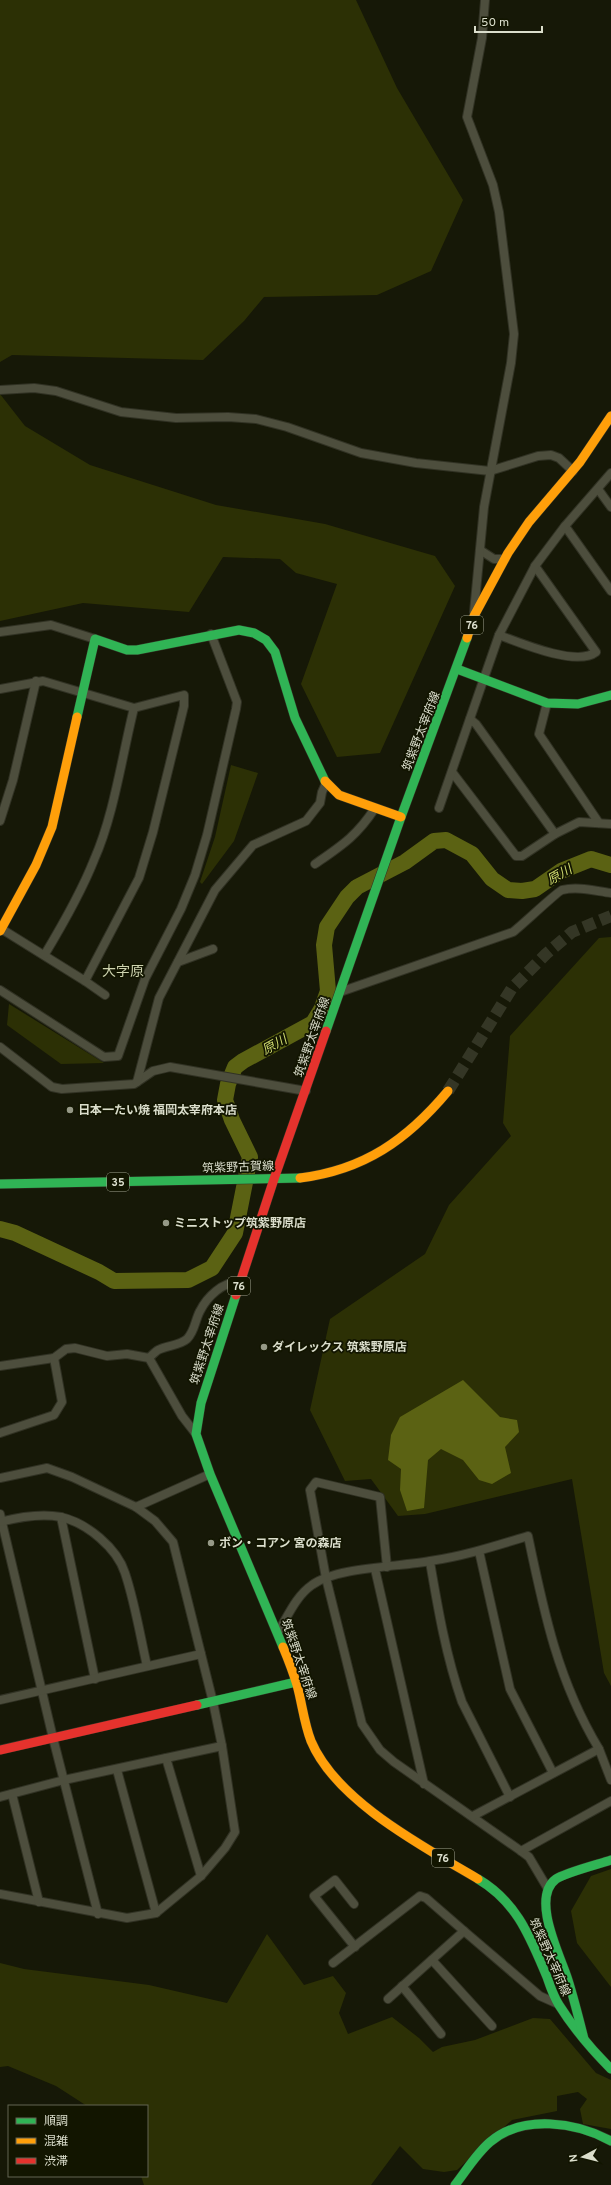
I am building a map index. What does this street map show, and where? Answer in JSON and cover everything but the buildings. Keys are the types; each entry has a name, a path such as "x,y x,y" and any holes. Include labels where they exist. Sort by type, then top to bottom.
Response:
{"main road":[{"name":"筑紫野太宰府線","path":"610,421 572,471 529,522 504,559 474,616 457,669 401,817 274,1179 201,1403 196,1434 210,1474 278,1632 296,1682 311,1740 323,1764 340,1785 403,1834 491,1887 510,1906 526,1929 558,2004 585,2043 611,2069"},
{"path":"0,929 36,865 52,827 95,639 127,650 137,650 211,634 238,630 254,633 266,640 275,652 295,718 326,783 339,795 401,817"},
{"path":"457,669 547,703 578,704 611,695"},
{"name":"筑紫野古賀線","path":"0,1184 274,1179 332,1172 372,1157 410,1130 435,1108 448,1091"},
{"path":"0,1750 296,1682"},
{"path":"585,2043 568,1979 551,1938 546,1902 548,1889 556,1879 611,1860"},
{"path":"455,2185 488,2144 503,2134 521,2128 546,2123 558,2123 570,2125 611,2141"}],"street":[{"path":"474,616 480,550 490,471 511,363 514,334 499,212 493,185 467,117 482,38 485,0"},
{"path":"0,390 34,388 56,391 121,412 176,418 228,417 256,419 287,427 361,453 416,463 490,471 538,456 551,455 559,458 572,471"},
{"path":"439,808 499,635 535,566 564,526 611,473"},
{"path":"598,489 611,507"},
{"path":"564,526 611,591"},
{"path":"480,550 494,559 504,559"},
{"path":"499,635 549,653 563,656 578,656 596,652 535,566"},
{"path":"0,632 51,625 95,639"},
{"path":"0,990 104,1057 118,1056 145,979 181,909 195,875 207,835 236,709 237,702 211,634"},
{"path":"0,689 43,680 134,708 184,695 184,706 153,832 139,878 85,981"},
{"path":"0,821 13,780 36,681"},
{"path":"547,703 539,734 600,823"},
{"path":"45,954 65,919 95,860 107,822 134,708"},
{"path":"470,719 476,724 555,834"},
{"path":"452,772 516,856 522,856 555,834 579,822 611,824"},
{"path":"136,1082 159,998 215,890 253,845 310,818 320,803 322,792 326,783"},
{"path":"315,864 348,842 365,823 375,808"},
{"path":"340,992 513,932 560,890 583,889 611,893"},
{"path":"0,929 45,954 105,995"},
{"path":"178,962 213,949"},
{"path":"0,1047 52,1087 62,1089 136,1082 153,1071 170,1067 306,1091"},
{"path":"149,1358 158,1350 180,1343 187,1339 193,1330 199,1312 215,1292 234,1282 240,1282"},
{"path":"0,1366 54,1358 66,1349 75,1348 107,1356 127,1354 149,1358"},
{"path":"0,1433 54,1415 62,1402 54,1358"},
{"path":"149,1358 182,1416 196,1434"},
{"path":"0,1478 47,1468 105,1491 136,1507 155,1521 173,1542 213,1702 222,1746 235,1832 225,1848 201,1876 156,1913 128,1918 98,1914 0,1894"},
{"path":"136,1507 210,1474"},
{"path":"387,1567 380,1497 316,1482 310,1490 326,1578 362,1724 380,1750 394,1762 424,1784 473,1816 528,1857 548,1889"},
{"path":"98,1914 53,1738 1,1519 28,1516 61,1517 86,1528 109,1544 125,1572 148,1666"},
{"path":"61,1517 95,1679"},
{"path":"278,1632 298,1598 312,1584 337,1573 430,1562 479,1551 528,1536 542,1602 564,1680 583,1722 599,1749 611,1780"},
{"path":"479,1551 510,1688 553,1773"},
{"path":"430,1562 438,1608 462,1702 510,1797"},
{"path":"375,1569 424,1784"},
{"path":"0,1700 202,1654"},
{"path":"0,1797 64,1780 117,1770 222,1746"},
{"path":"473,1816 599,1749"},
{"path":"166,1758 201,1876"},
{"path":"117,1770 156,1913"},
{"path":"12,1794 39,1902"},
{"path":"521,1851 611,1801"},
{"path":"354,1904 335,1880 314,1896 355,1947"},
{"path":"333,1963 420,1896 426,1898 540,1996 558,2004"},
{"path":"388,1999 464,1932"},
{"path":"432,1960 492,2026"},
{"path":"402,1986 440,2034"}],"shaded area":[{"path":"0,0 356,0 397,88 463,200 431,271 377,295 264,297 244,321 203,360 12,355 0,362"},
{"path":"0,394 25,426 90,465 216,505 325,524 435,556 455,586 380,753 337,757 301,684 337,584 296,573 280,559 223,557 189,612 83,603 0,621"},
{"path":"231,765 258,773 234,841 202,884 200,882 215,837"},
{"path":"611,937 611,1686 604,1673 572,1479 425,1514 398,1516 371,1479 345,1481 310,1410 330,1319 425,1254 449,1205 511,1136 503,1123 510,1036 599,938"},
{"path":"9,1004 104,1063 61,1064 7,1025"},
{"path":"463,1380 500,1417 517,1420 519,1432 505,1447 511,1473 492,1484 479,1480 463,1460 441,1449 428,1460 424,1508 407,1511 400,1490 401,1469 388,1460 391,1435 400,1417"},
{"path":"611,1869 611,1987 577,1943 571,1911 591,1876"},
{"path":"267,1934 304,1985 333,1976 346,1993 339,2013 348,2034 392,2017 419,2038 433,2052 442,2047 475,2040 533,2018 550,2019 596,2073 611,2080 611,2129 583,2124 580,2109 587,2099 578,2092 557,2096 557,2111 512,2120 457,2170 444,2172 423,2169 400,2146 371,2185 144,2185 141,2177 148,2177 148,2105 85,2105 56,2086 8,2066 0,2067 0,1963 24,1969 149,1985 227,2003"}],"waterway":[{"name":"原川","path":"0,1229 15,1233 99,1272 114,1281 188,1280 212,1268 235,1233 250,1157 232,1120 225,1100 228,1084 235,1067 243,1061 313,1023 322,1008 328,991 324,945 327,927 347,897 357,887 405,862 434,841 446,840 472,854 492,879 508,890 522,891 535,889 561,871 591,859 611,865"}],"tunnel":[{"path":"448,1091 512,988 546,954 572,932 611,916"}],"traffic: fast":[{"path":"77,717 95,639 127,650 137,650 239,630 254,633 266,640 275,652 295,718 325,781"},
{"path":"326,1031 401,817 467,638"},
{"path":"457,669 547,703 578,704 611,695"},
{"path":"0,1184 300,1178"},
{"path":"236,1295 201,1403 196,1434 210,1474 283,1647"},
{"path":"197,1705 296,1682"},
{"path":"584,2039 568,1980 554,1943 547,1913 546,1900 549,1888 556,1879 574,1871 611,1860"},
{"path":"478,1879 503,1898 521,1922 541,1962 559,2005 583,2038 611,2069"},
{"path":"455,2185 476,2157 490,2142 503,2133 518,2127 534,2124 566,2126 582,2129 611,2141"}],"traffic: slow":[{"path":"467,638 474,616 508,553 529,522 580,462 611,416"},
{"path":"0,931 36,865 52,827 77,717"},
{"path":"325,781 339,795 401,817"},
{"path":"300,1178 344,1168 383,1150 417,1124 448,1091"},
{"path":"283,1647 297,1685 311,1741 323,1763 340,1783 361,1803 408,1837 478,1879"}],"traffic: jam":[{"path":"236,1295 274,1179 326,1031"},
{"path":"0,1750 197,1705"}],"place":[{"name":"日本一たい焼 福岡太宰府本店","path":"70,1110"},
{"name":"ミニストップ筑紫野原店","path":"166,1223"},
{"name":"ダイレックス 筑紫野原店","path":"264,1347"},
{"name":"ボン・コアン 宮の森店","path":"211,1543"}],"district":[{"name":"大字原","path":"123,971"}]}
